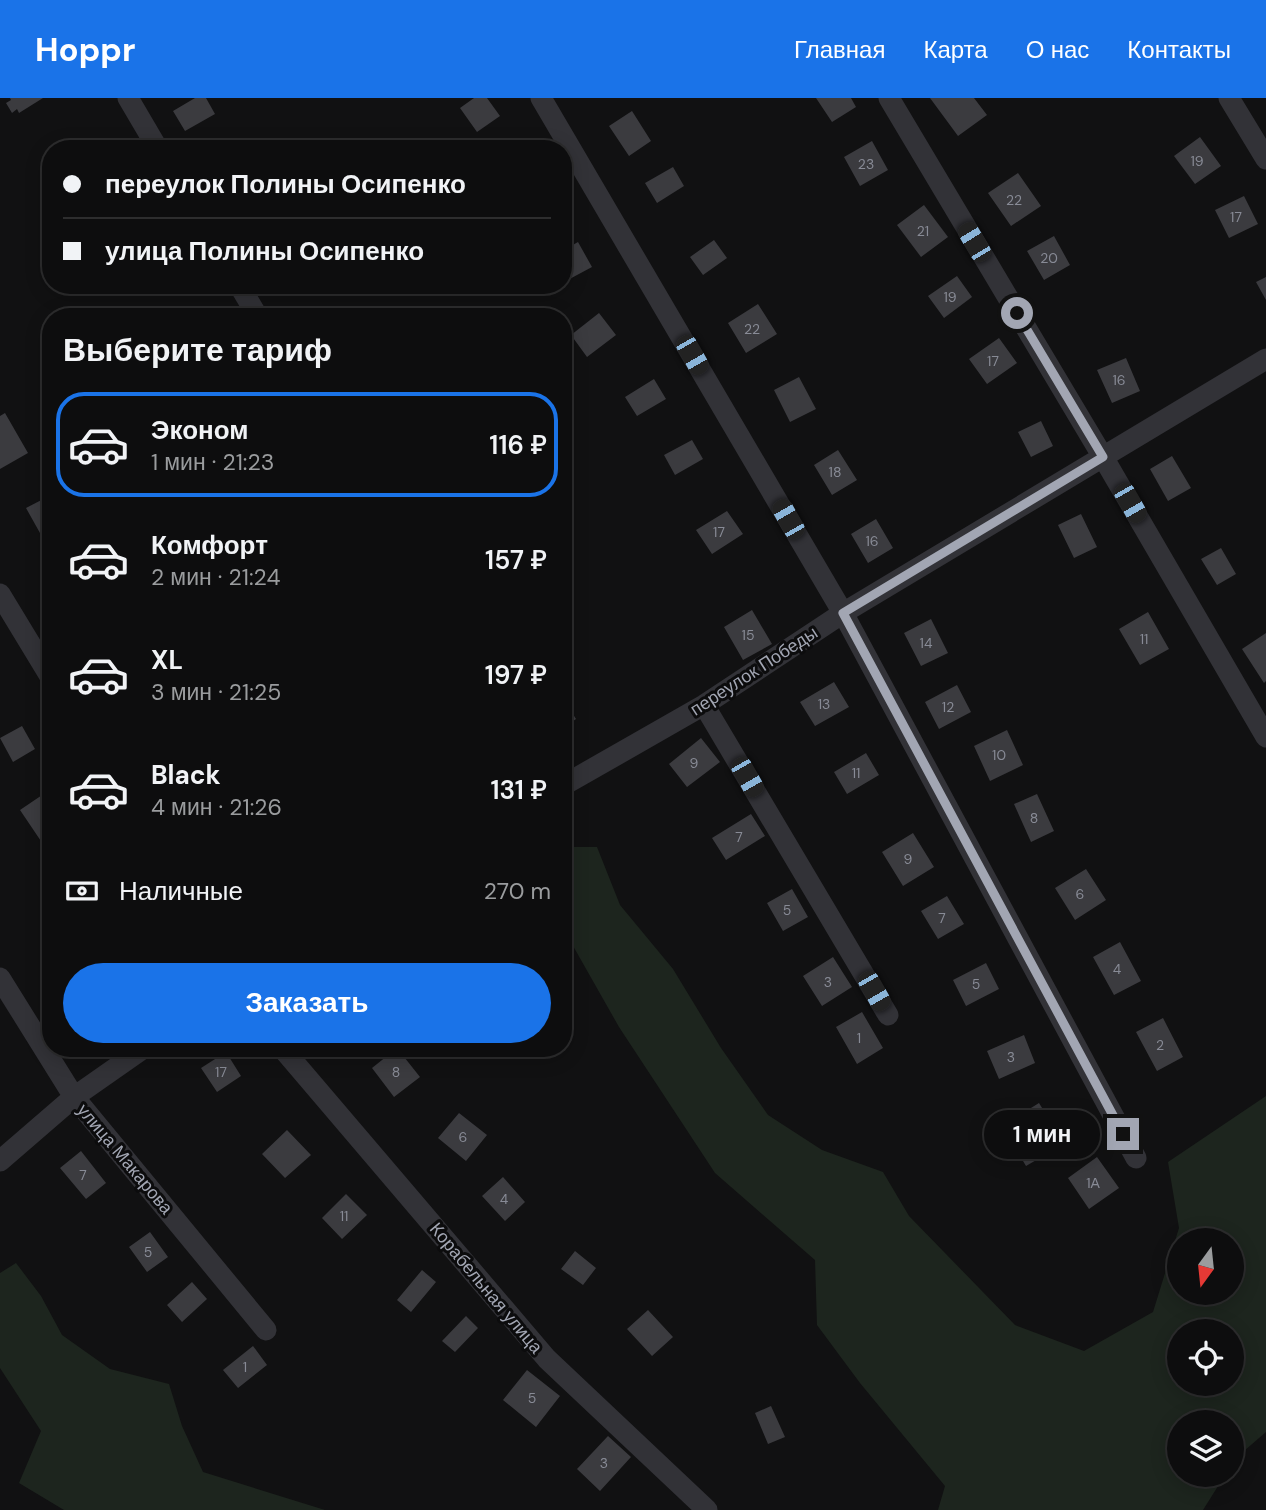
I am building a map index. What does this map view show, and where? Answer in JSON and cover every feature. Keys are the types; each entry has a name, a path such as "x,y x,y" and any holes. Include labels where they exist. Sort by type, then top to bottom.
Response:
{"street":[{"path":"128,98 153,140"},
{"path":"541,98 566,140"},
{"path":"889,98 1266,737"},
{"path":"1229,98 1266,159"},
{"path":"572,151 843,613 1136,1158"},
{"name":"переулок Победы","path":"572,780 704,705 843,613 1266,359"},
{"path":"0,594 42,663"},
{"path":"704,705 888,1015"},
{"name":"улица Макарова","path":"0,978 42,1046"},
{"name":"улица Макарова","path":"49,1057 74,1097 266,1330"},
{"path":"0,1161 74,1097 131,1057"},
{"name":"Корабельная улица","path":"290,1057 547,1359 707,1510"}],"shaded area":[{"path":"572,847 597,847 620,905 673,969 721,1048 768,1115 822,1150 883,1172 909,1216 1015,1325 1084,1351 1153,1312 1167,1267 1167,1306 1244,1306 1244,1228 1179,1228 1168,1162 1266,1096 1266,1432 1244,1451 1244,1410 1167,1410 1167,1487 1217,1487 1203,1510 938,1510 945,1486 860,1383 817,1325 815,1260 715,1173 619,1027 572,944"},
{"path":"16,1263 41,1296 62,1335 110,1369 169,1384 182,1426 203,1472 325,1510 64,1510 19,1483 41,1431 0,1368 0,1273"}],"building":[{"path":"10,98 43,98 19,113 17,109 12,113 6,103"},
{"path":"195,98 206,98 215,114 185,131 173,111"},
{"path":"474,98 487,98 500,116 477,132 460,108"},
{"path":"816,98 851,98 856,107 832,122"},
{"path":"930,98 974,98 987,115 958,136"},
{"path":"632,111 651,141 629,156 609,126"},
{"path":"1200,137 1221,166 1195,184 1174,156"},
{"path":"872,141 888,170 860,186 844,157"},
{"path":"673,167 684,186 657,203 645,183"},
{"path":"1018,173 1041,206 1011,226 988,193"},
{"path":"1244,196 1258,224 1229,238 1215,210"},
{"path":"924,205 948,237 921,257 897,225"},
{"path":"1054,236 1070,265 1044,280 1027,251"},
{"path":"714,240 727,258 703,275 690,257"},
{"path":"578,242 592,267 572,278 572,245"},
{"path":"957,276 972,297 944,318 928,296"},
{"path":"1266,277 1266,300 1256,282"},
{"path":"758,304 777,334 746,353 728,323"},
{"path":"599,313 616,335 587,357 572,334"},
{"path":"999,338 1017,363 987,384 969,359"},
{"path":"1126,358 1140,391 1112,403 1097,370"},
{"path":"799,377 816,409 790,422 774,390"},
{"path":"654,379 666,399 637,416 625,397"},
{"path":"5,413 28,453 0,469 0,416"},
{"path":"1041,421 1053,446 1031,457 1018,432"},
{"path":"692,440 703,459 675,475 664,455"},
{"path":"838,450 857,480 832,495 814,465"},
{"path":"1172,456 1191,488 1168,501 1150,469"},
{"path":"42,500 42,537 26,508"},
{"path":"727,511 743,534 712,554 696,530"},
{"path":"1081,514 1097,547 1074,558 1058,525"},
{"path":"876,519 893,548 868,563 851,534"},
{"path":"1221,548 1236,574 1217,585 1201,559"},
{"path":"752,610 772,644 743,660 724,627"},
{"path":"1148,612 1169,649 1140,665 1119,629"},
{"path":"931,619 948,653 921,666 904,633"},
{"path":"1266,633 1266,681 1264,683 1242,649"},
{"path":"834,682 849,707 815,726 800,702"},
{"path":"957,685 971,712 939,729 925,702"},
{"path":"22,726 35,749 13,762 0,738"},
{"path":"1007,730 1023,765 990,781 974,746"},
{"path":"701,738 720,762 687,787 669,764"},
{"path":"866,753 879,775 847,794 834,772"},
{"path":"1037,794 1054,831 1031,842 1014,804"},
{"path":"42,795 42,843 20,810"},
{"path":"751,814 765,836 726,860 712,838"},
{"path":"913,833 934,867 903,886 882,852"},
{"path":"1086,869 1106,900 1075,920 1055,888"},
{"path":"792,889 808,917 783,931 767,903"},
{"path":"947,896 964,924 938,939 921,911"},
{"path":"1120,942 1141,981 1114,995 1093,957"},
{"path":"833,957 852,987 822,1006 803,976"},
{"path":"986,963 999,989 966,1006 953,980"},
{"path":"862,1012 883,1048 857,1064 836,1027"},
{"path":"1163,1018 1183,1057 1157,1071 1136,1032"},
{"path":"1024,1035 1035,1063 999,1079 987,1051"},
{"path":"218,1057 229,1057 241,1076 217,1092 201,1068"},
{"path":"386,1057 404,1057 420,1077 394,1097 372,1068"},
{"path":"1039,1103 1064,1144 1026,1166 1002,1126"},
{"path":"459,1113 487,1135 466,1161 438,1138"},
{"path":"287,1130 311,1155 285,1178 262,1154"},
{"path":"81,1151 106,1183 86,1199 60,1168"},
{"path":"1097,1157 1119,1188 1089,1209 1068,1178"},
{"path":"503,1177 525,1202 505,1221 482,1196"},
{"path":"346,1194 367,1215 342,1239 322,1218"},
{"path":"150,1232 168,1257 147,1272 129,1247"},
{"path":"575,1251 596,1268 583,1285 561,1269"},
{"path":"422,1270 436,1282 411,1312 397,1300"},
{"path":"192,1282 207,1299 182,1322 167,1305"},
{"path":"648,1310 673,1337 652,1356 627,1329"},
{"path":"466,1316 478,1328 455,1352 442,1341"},
{"path":"253,1346 267,1365 238,1388 223,1370"},
{"path":"527,1370 560,1396 536,1427 503,1400"},
{"path":"771,1406 785,1437 768,1444 755,1413"},
{"path":"608,1436 631,1457 600,1491 577,1469"}],"route":[{"path":"1017,313 1103,457 843,613 1123,1134"}]}
